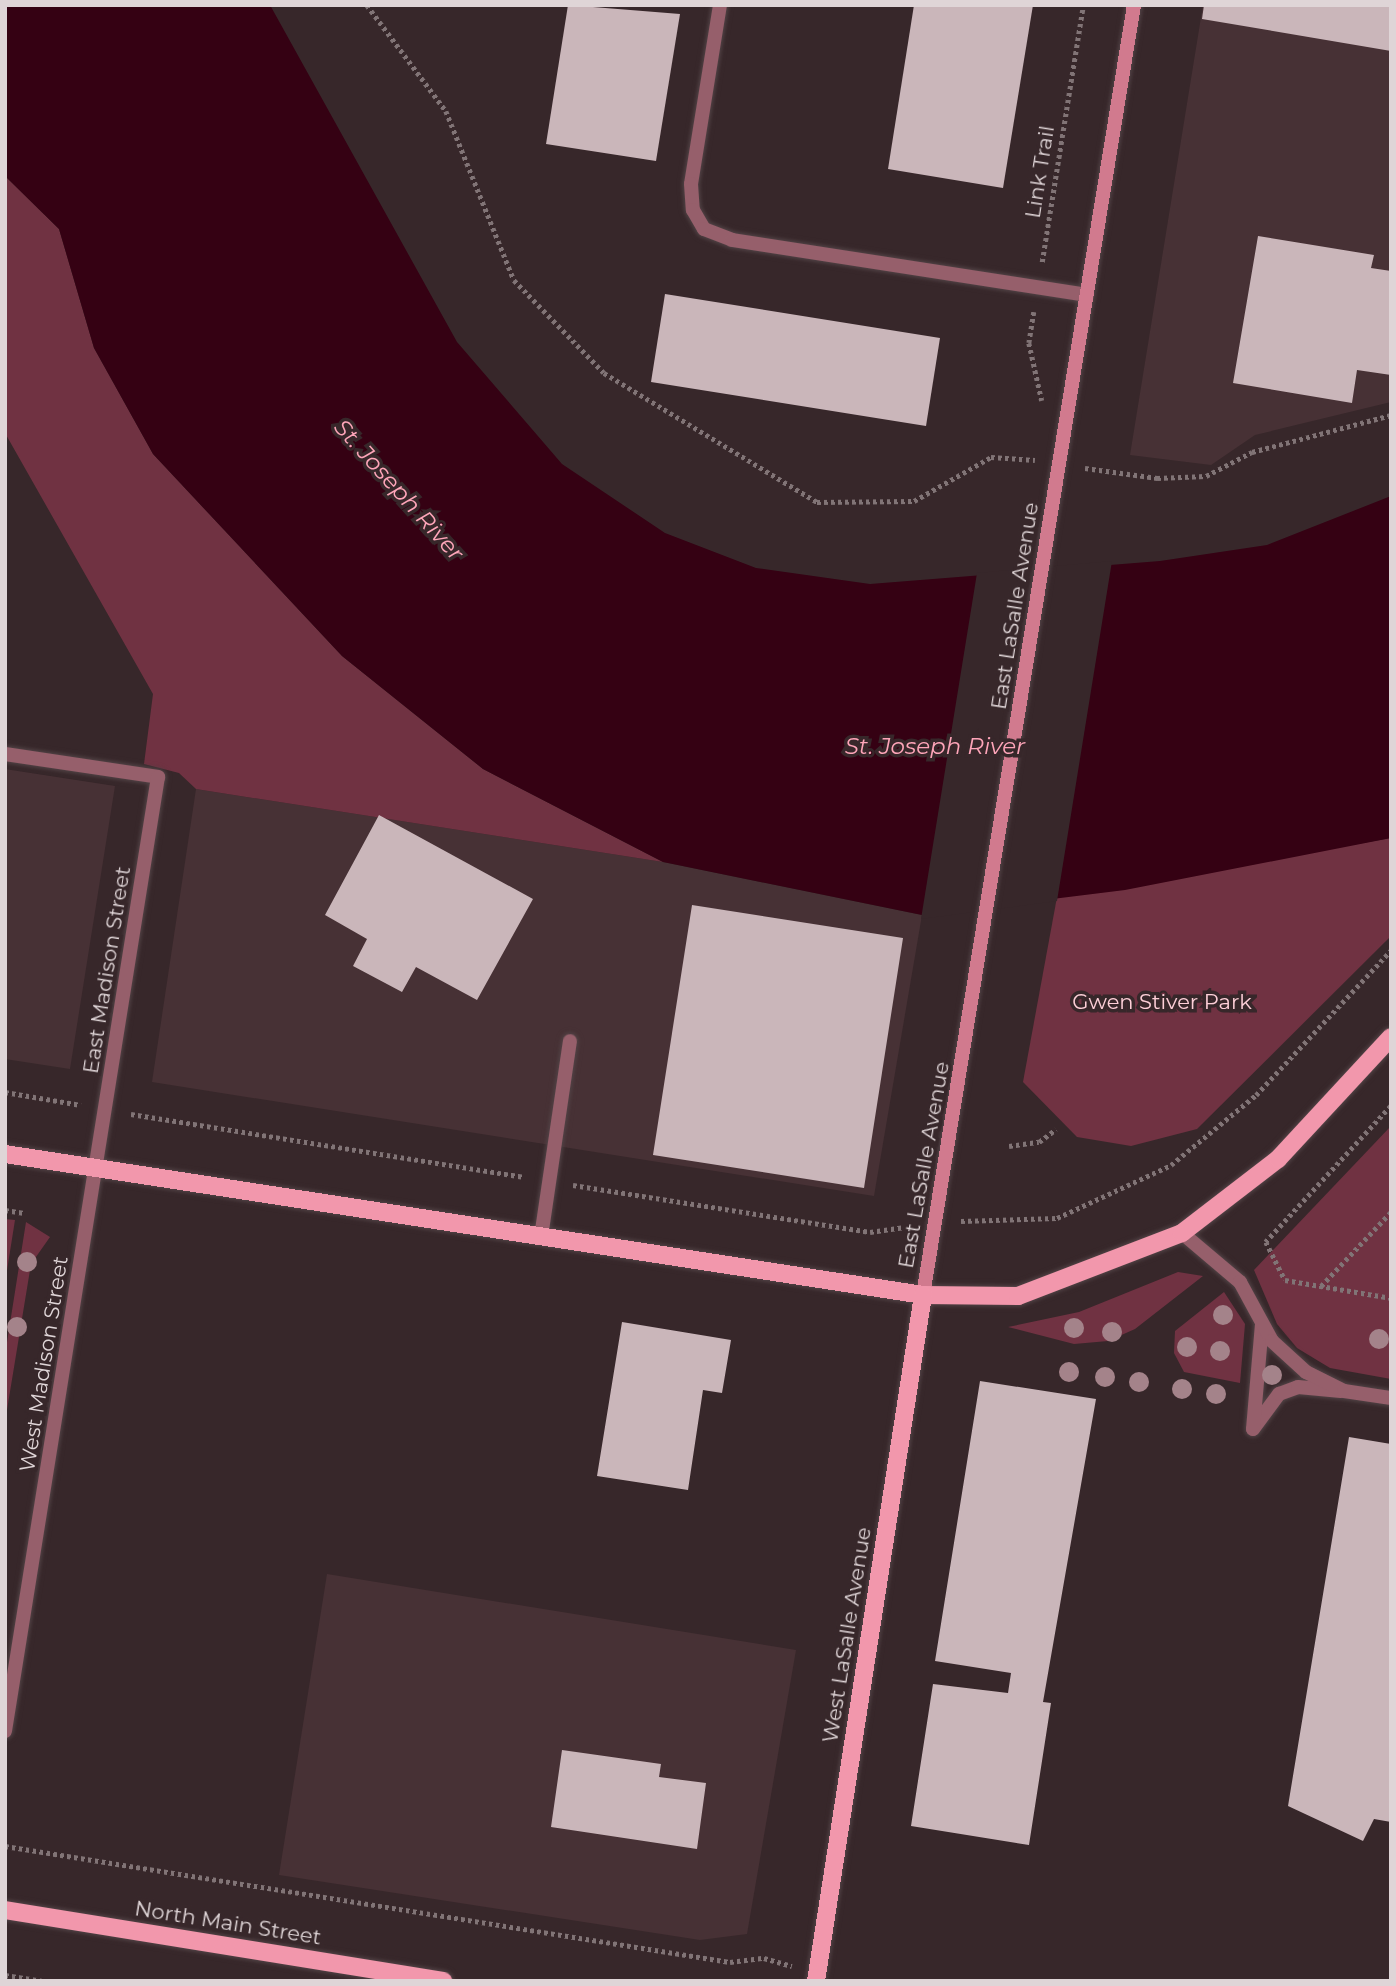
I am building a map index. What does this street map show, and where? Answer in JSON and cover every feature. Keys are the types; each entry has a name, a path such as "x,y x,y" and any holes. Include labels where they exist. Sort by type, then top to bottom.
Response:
{"main road":[{"path":"5,1154 923,1295 1018,1296 1182,1233 1278,1158 1391,1037"},
{"name":"West LaSalle Avenue","path":"816,1981 923,1295"},
{"name":"North Main Street","path":"5,1910 386,1976 443,1981"}],"street":[{"path":"720,5 691,184 693,210 704,229 732,240 1087,295"},
{"name":"East LaSalle Avenue","path":"923,1295 1134,5"},
{"name":"East Madison Street","path":"5,754 158,777 96,1169"},
{"path":"541,1237 570,1041"},
{"name":"West Madison Street","path":"5,1731 96,1169"},
{"path":"1182,1233 1240,1282 1262,1325 1306,1372 1344,1391"},
{"path":"1262,1325 1253,1429 1279,1394 1298,1387 1391,1398"}],"path":[{"path":"367,5 446,111 514,280 604,373 817,502 914,501 991,457 1017,458"},
{"name":"Link Trail","path":"1029,343 1083,5"},
{"path":"1103,471 1206,476 1252,452 1391,415"},
{"path":"997,1217 1057,1218 1171,1165 1255,1095 1391,950"},
{"path":"5,1092 74,1104"},
{"path":"1391,1106 1266,1242 1285,1280 1391,1298"},
{"path":"128,1114 870,1232"},
{"path":"1009,1146 1039,1142 1056,1129"},
{"path":"5,1210 23,1213"},
{"path":"1320,1286 1391,1212"},
{"path":"5,1846 730,1962 764,1958"},
{"path":"5,1975 42,1981"}],"shaded area":[{"path":"1203,5 1391,5 1391,402 1255,435 1211,465 1130,455"},
{"path":"5,769 115,786 70,1069 5,1059"},
{"path":"196,789 663,862 922,915 874,1196 152,1082"},
{"path":"327,1574 796,1650 747,1934 700,1940 279,1875"}],"green space":[{"path":"5,176 59,229 94,348 153,454 342,656 483,769 663,862 196,789 179,773 144,764 153,694 5,433"},
{"name":"Gwen Stiver Park","path":"1391,838 1391,936 1197,1129 1131,1146 1077,1137 1023,1082 1057,897"},
{"path":"1391,1126 1391,1379 1330,1368 1297,1348 1277,1324 1254,1270"},
{"path":"5,1219 15,1220 5,1283"},
{"path":"26,1222 50,1237 31,1264 5,1422 5,1355"},
{"path":"1178,1272 1203,1276 1135,1329 1108,1341 1074,1344 1008,1327 1079,1312"},
{"path":"1224,1292 1245,1324 1240,1383 1184,1372 1174,1353 1175,1331"}],"water":[{"name":"St. Joseph River","path":"5,5 270,5 457,342 562,464 665,533 756,568 870,584 1160,561 1267,545 1391,496 1391,838 1125,890 922,915 663,862 483,769 342,656 153,454 94,348 59,229 5,176"}],"pier":[{"path":"1112,561 1057,901 921,919 977,573"}],"building":[{"path":"568,5 680,14 656,161 546,144"},
{"path":"914,5 1033,5 1003,188 888,169"},
{"path":"1204,5 1391,5 1391,51 1202,19"},
{"path":"1258,236 1374,255 1371,268 1391,271 1391,375 1357,370 1352,403 1233,383"},
{"path":"665,294 940,338 926,426 651,382"},
{"path":"379,815 533,899 477,1000 416,967 402,992 353,966 367,939 325,915"},
{"path":"692,905 903,938 864,1188 653,1155"},
{"path":"622,1322 731,1340 722,1393 703,1390 688,1490 597,1476"},
{"path":"980,1381 1096,1399 1043,1702 1051,1703 1029,1845 911,1826 933,1684 1008,1693 1011,1673 935,1661"},
{"path":"1349,1437 1391,1444 1391,1822 1374,1819 1363,1841 1288,1806"},
{"path":"562,1750 661,1764 659,1777 706,1783 697,1849 551,1827"}]}
